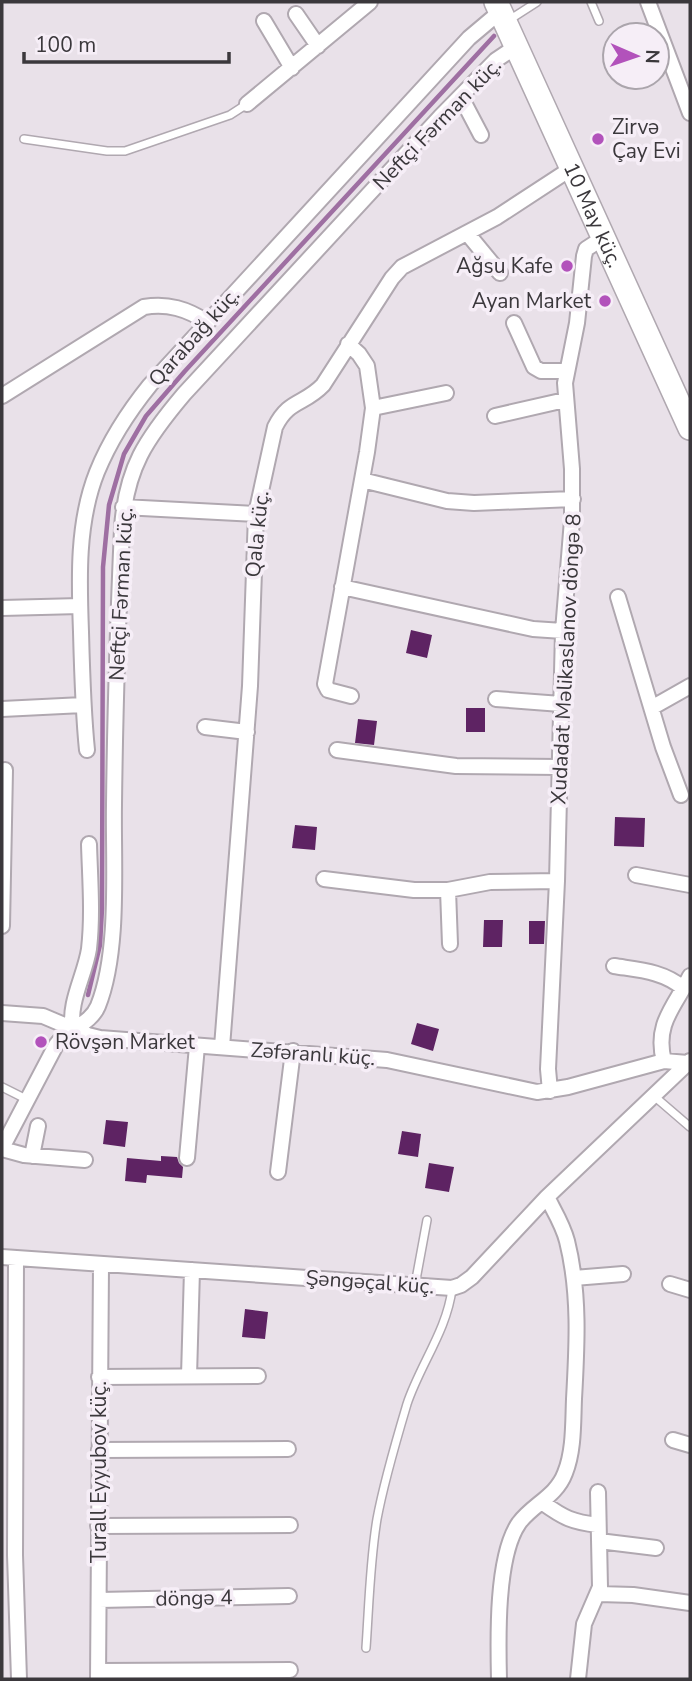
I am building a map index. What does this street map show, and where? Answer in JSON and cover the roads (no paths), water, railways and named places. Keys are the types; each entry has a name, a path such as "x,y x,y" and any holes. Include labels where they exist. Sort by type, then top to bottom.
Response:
{"main road":[{"name":"10 May küç.","path":"501,12 603,238 682,391 690,428"}],"street":[{"path":"247,104 370,2"},
{"path":"648,2 690,113"},
{"name":"Qarabağ küç.","path":"87,750 80,606 83,521 97,473 132,408 207,322 469,38 501,12"},
{"path":"296,14 318,46"},
{"path":"264,21 292,68"},
{"name":"Neftçi Fərman küç.","path":"73,1029 88,1021 98,1006 110,955 123,507 135,464 143,447 164,418 496,60 517,46"},
{"path":"461,97 481,135"},
{"name":"Qala küç.","path":"222,1047 247,732 256,514 268,450 278,420 288,407 315,393 323,385 391,278 402,267 496,217 572,168"},
{"path":"467,233 500,273"},
{"name":"Xudadat Məlikaslanov döngə 8","path":"550,1091 548,1069 557,881 563,631 573,499 565,400 566,371 578,323 584,256 586,250 603,238"},
{"path":"2,396 144,307 168,305 196,314 207,322"},
{"path":"514,323 534,367 541,371 566,371"},
{"path":"348,344 367,366 373,408 325,684 328,690 351,696"},
{"path":"373,408 446,393"},
{"path":"495,416 565,400"},
{"path":"362,480 460,502 573,499"},
{"path":"123,507 256,514"},
{"path":"342,587 533,629 563,631"},
{"path":"618,597 663,747 681,795"},
{"path":"2,608 80,606"},
{"path":"653,707 690,686"},
{"path":"496,699 561,704"},
{"path":"2,709 83,705"},
{"path":"205,727 247,732"},
{"path":"337,750 456,766 560,767"},
{"path":"2,926 5,770"},
{"path":"85,1160 32,1156 2,1149 56,1045 73,1029 72,1016 84,973 91,927 89,844"},
{"path":"636,875 690,885"},
{"path":"324,879 414,890 448,890 490,882 557,881"},
{"path":"448,890 450,944"},
{"path":"614,966 656,972 687,982 671,1007 661,1034 660,1047 664,1061"},
{"name":"Zəfəranlı küç.","path":"2,1013 43,1016 88,1035 111,1039 397,1061 524,1091 550,1091 664,1061 689,1062"},
{"path":"187,1158 197,1046"},
{"path":"278,1172 293,1051"},
{"name":"Şəngəçal küç.","path":"9,1258 452,1288 472,1277 547,1197 689,1062"},
{"path":"32,1156 38,1126"},
{"path":"499,1679 501,1602 510,1537 520,1521 543,1503 564,1476 573,1427 577,1304 566,1239 547,1197"},
{"path":"9,1258 8,1555 18,1635 19,1679"},
{"name":"Turall Eyyubov küç.","path":"98,1675 101,1265"},
{"path":"189,1376 192,1270"},
{"path":"574,1278 623,1274"},
{"path":"670,1284 690,1290"},
{"path":"99,1377 258,1376"},
{"path":"673,1440 690,1446"},
{"path":"99,1450 288,1449"},
{"path":"578,1679 584,1624 599,1594 598,1492"},
{"path":"543,1503 576,1523 598,1525"},
{"path":"98,1526 290,1525"},
{"path":"599,1541 656,1548"},
{"path":"599,1594 633,1595 690,1603"},
{"name":"döngə 4","path":"99,1600 289,1596"},
{"path":"2,1635 18,1635"},
{"path":"98,1675 290,1670"}],"lane":[{"path":"501,12 537,2"},
{"path":"591,2 599,21"},
{"path":"24,139 107,151 125,151 230,115 247,104"},
{"path":"2,1087 26,1099"},
{"path":"654,1096 690,1127"},
{"path":"415,1286 427,1220"},
{"path":"366,1648 377,1518 409,1399 445,1319 452,1288"}],"waterway":[{"path":"88,995 100,945 102,909 103,567 109,505 124,454 146,416 185,371 494,36"}],"place":[{"name":"Zirvə Çay Evi","path":"598,139"},
{"name":"Ağsu Kafe","path":"567,266"},
{"name":"Ayan Market","path":"605,301"},
{"name":"Rövşən Market","path":"41,1042"}]}
